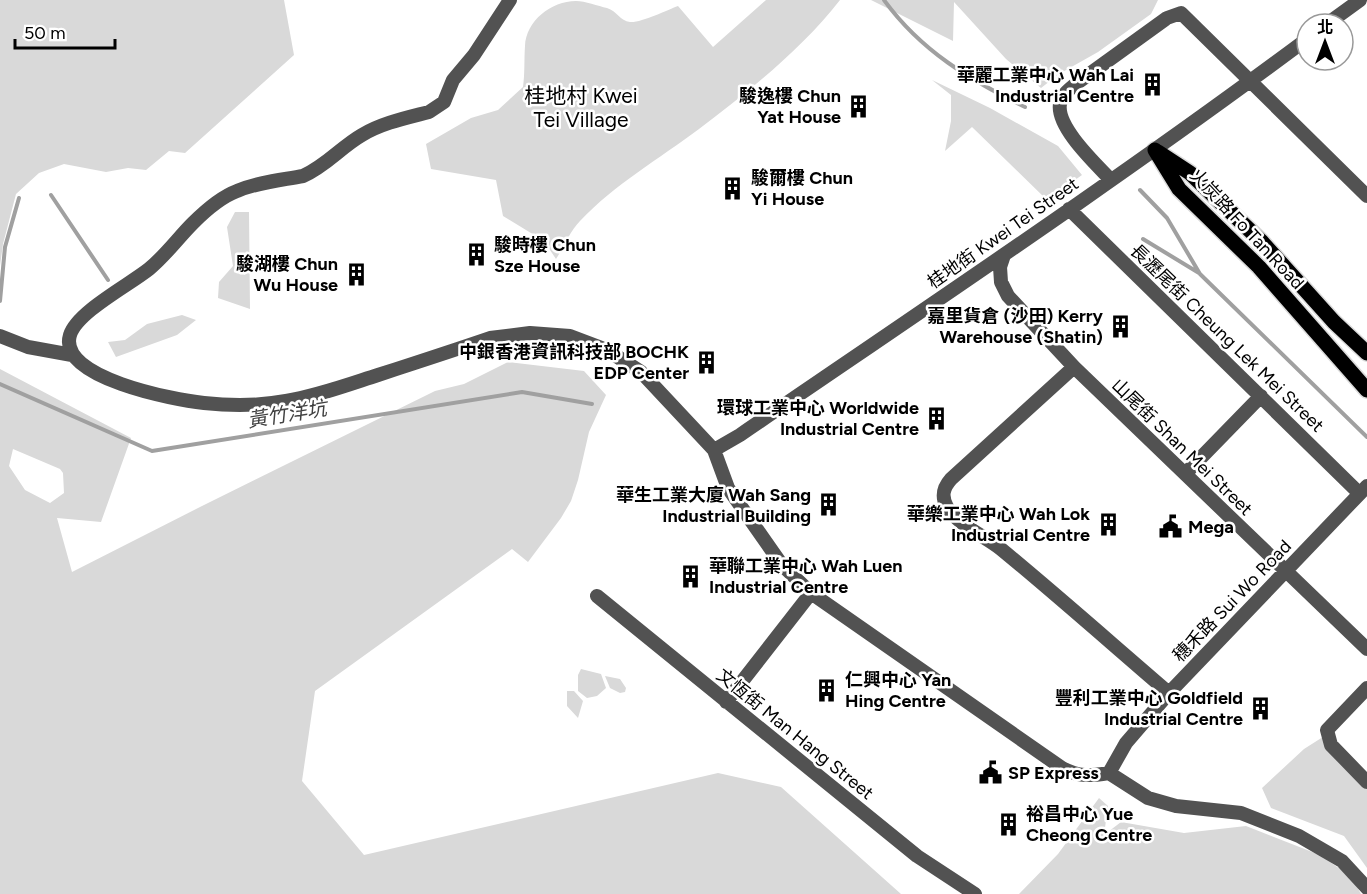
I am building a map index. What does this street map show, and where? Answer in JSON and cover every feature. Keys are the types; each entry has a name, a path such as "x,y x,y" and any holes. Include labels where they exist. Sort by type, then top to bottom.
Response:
{"main road":[{"name":"火炭路 Fo Tan Road","path":"1155,150 1190,173 1262,242 1335,322 1367,353"},
{"name":"火炭路 Fo Tan Road","path":"1155,150 1179,189 1259,267 1367,390"}],"street":[{"path":"510,0 474,55 453,80 444,102 437,108 374,128 359,136 327,163 303,176 235,191 194,222 157,262 134,281 89,310 75,324 70,334 69,346 72,355 87,369 157,395 205,403 258,404 284,402 334,390 490,338 510,334 550,333 589,342 625,360 654,384 714,450 728,488 782,565 810,593 1062,768 1085,777 1109,773 1148,798 1176,806 1241,813 1299,836 1342,861 1367,888"},
{"path":"1110,180 1063,122 1060,104 1064,94 1167,18 1181,13 1187,0"},
{"path":"1344,12 1360,0"},
{"path":"1181,13 1367,196"},
{"name":"桂地街 Kwei Tei Street","path":"714,450 740,435 1004,255 1155,150 1295,48"},
{"name":"長瀝尾街 Cheung Lek Mei Street","path":"1069,209 1260,396 1363,490"},
{"name":"山尾街 Shan Mei Street","path":"1004,255 1000,267 1001,282 1008,296 1074,367 1367,649"},
{"path":"0,336 28,347 72,355"},
{"path":"1074,367 951,479 944,486 943,497 948,508 956,517 1000,548 1169,693"},
{"path":"1185,474 1260,396"},
{"name":"穗禾路 Sui Wo Road","path":"1109,773 1126,743 1169,693 1363,490"},
{"path":"726,702 810,593"},
{"name":"文恆街 Man Hang Street","path":"597,596 917,856 975,894"},
{"path":"1367,688 1327,730 1331,745 1367,782"}],"shaded area":[{"path":"0,0 284,0 294,55 185,153 169,151 146,170 128,168 106,172 64,164 39,173 16,194 3,244 0,266"},
{"path":"766,0 840,0 809,36 755,85 608,195 573,229 556,259 544,241 503,216 496,180 431,169 426,144 471,118 498,110 523,87 526,37 535,21 549,9 567,2 583,2 610,9 624,20 635,22 678,6 713,47"},
{"path":"871,0 1158,0 1151,14 1098,52 1059,74 1041,88 1006,59 954,2 953,41"},
{"path":"932,80 990,108 1058,146 1082,175 1047,200 972,127 945,151 951,121 951,95"},
{"path":"235,212 249,212 250,309 218,298 219,282 233,266 227,227"},
{"path":"182,315 196,320 177,335 116,357 108,342 125,340 147,324"},
{"path":"508,362 584,371 606,395 589,432 571,501 528,562 512,549 315,691 302,781 364,855 718,773 781,787 901,894 0,894 0,369 131,438 101,522 57,518 72,572 435,391 464,384","holes":["13,449 60,469 63,473 64,493 50,503 25,490 9,466"]},
{"path":"581,669 601,674 606,688 597,696 587,698 578,691 578,675"},
{"path":"605,676 620,679 626,688 625,692 620,693 610,688"},
{"path":"567,691 574,691 583,701 578,718 567,706"},
{"path":"1326,735 1367,787 1367,868 1344,836 1271,808 1262,788 1304,749"},
{"path":"1099,798 1108,806 1104,835 1121,822 1184,833 1246,826 1320,855 1340,869 1356,885 1361,894 1019,894 1058,854"}],"waterway":[{"path":"884,0 898,18 930,49 966,75 1025,107"},
{"path":"1140,190 1167,218 1200,274 1367,437"},
{"path":"51,195 108,280"},
{"path":"0,301 5,247 19,198"},
{"path":"1143,239 1199,273"},
{"name":"黃竹洋坑","path":"0,384 152,451 522,392 592,404"}],"place":[{"name":"華麗工業中心 Wah Lai Industrial Centre","path":"1152,85"},
{"name":"駿逸樓 Chun Yat House","path":"859,106"},
{"name":"駿爾樓 Chun Yi House","path":"733,188"},
{"name":"駿時樓 Chun Sze House","path":"476,255"},
{"name":"駿湖樓 Chun Wu House","path":"356,274"},
{"name":"嘉里貨倉 (沙田) Kerry Warehouse (Shatin)","path":"1121,326"},
{"name":"中銀香港資訊科技部 BOCHK EDP Center","path":"707,362"},
{"name":"環球工業中心 Worldwide Industrial Centre","path":"937,418"},
{"name":"華生工業大廈 Wah Sang Industrial Building","path":"829,505"},
{"name":"華樂工業中心 Wah Lok Industrial Centre","path":"1108,524"},
{"name":"Mega","path":"1170,527"},
{"name":"華聯工業中心 Wah Luen Industrial Centre","path":"691,576"},
{"name":"仁興中心 Yan Hing Centre","path":"827,690"},
{"name":"豐利工業中心 Goldfield Industrial Centre","path":"1261,708"},
{"name":"SP Express","path":"990,773"},
{"name":"裕昌中心 Yue Cheong Centre","path":"1008,824"}],"district":[{"name":"桂地村 Kwei Tei Village","path":"581,107"}]}
